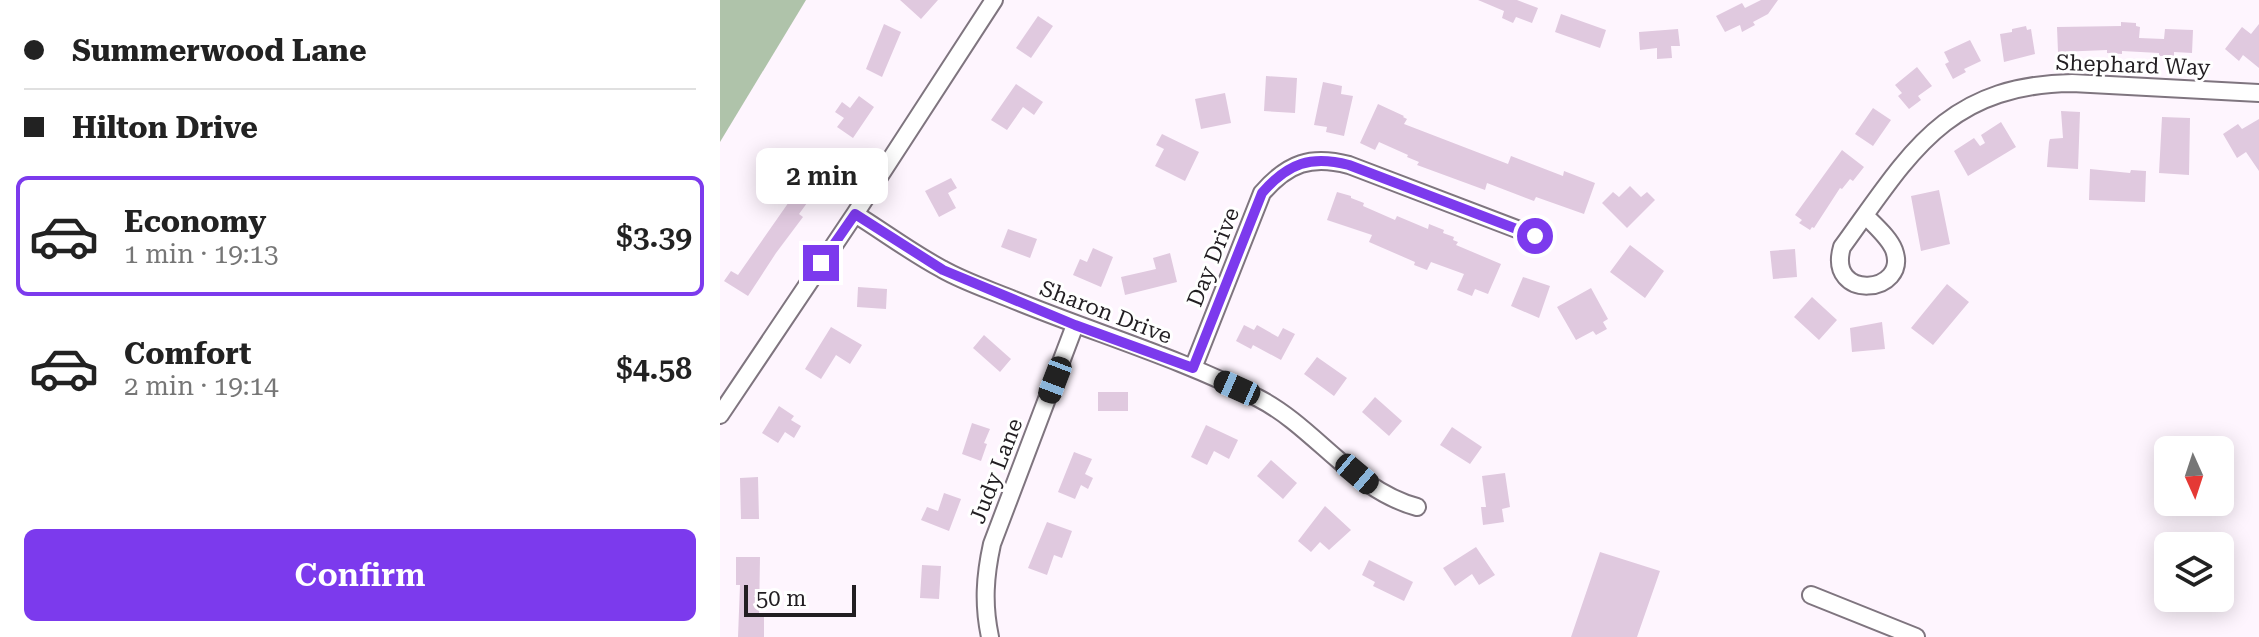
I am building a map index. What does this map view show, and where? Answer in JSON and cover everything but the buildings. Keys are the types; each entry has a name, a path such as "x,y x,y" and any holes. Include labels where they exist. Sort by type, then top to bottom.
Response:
{"street":[{"path":"720,415 994,0"},
{"name":"Shephard Way","path":"1865,215 1893,175 1934,130 1974,105 2005,92 2042,84 2072,83 2259,93"},
{"name":"Day Drive","path":"1193,368 1262,193 1286,170 1315,160 1331,160 1535,236"},
{"name":"Sharon Drive","path":"855,214 943,270 1075,325 1193,368 1259,398 1282,413 1376,490 1397,502 1417,507"},
{"name":"Judy Lane","path":"990,637 984,595 985,573 992,544 1075,325"},
{"path":"1811,595 1916,637"}],"green space":[{"path":"720,0 806,0 720,142"}],"route":[{"path":"821,263 855,214 943,270 1075,325 1193,368 1262,193 1275,178 1299,164 1331,160 1349,165 1535,236"}]}
